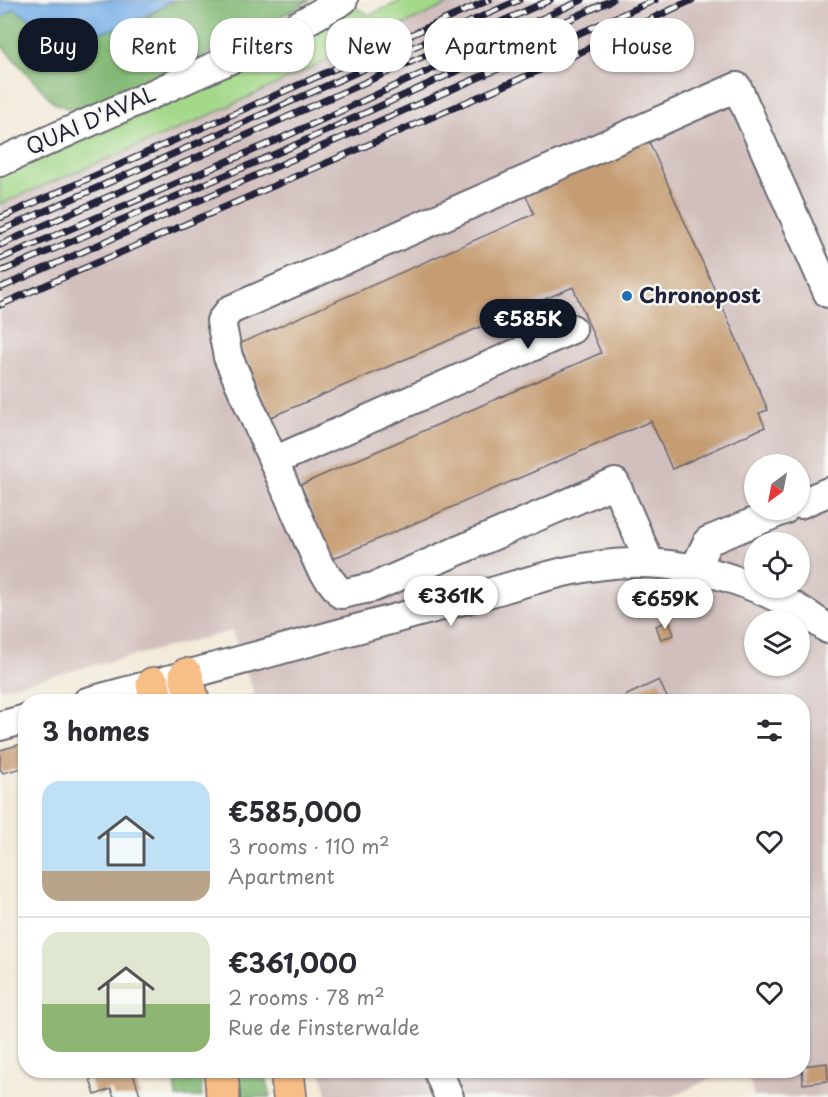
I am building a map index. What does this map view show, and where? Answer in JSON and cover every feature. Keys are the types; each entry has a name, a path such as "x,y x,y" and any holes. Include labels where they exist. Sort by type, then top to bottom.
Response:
{"main road":[{"path":"222,1078 223,1097"},
{"path":"288,1078 290,1097"}],"street":[{"name":"QUAI D'AVAL","path":"0,162 275,39 343,0"},
{"path":"650,563 615,483 374,587 341,594 321,567 228,357 221,321 230,310 737,87 828,293"},
{"path":"274,461 572,329"},
{"path":"810,500 828,492"},
{"path":"706,573 708,541 759,520"},
{"path":"155,693 190,688 591,567 650,563 706,573 780,599 828,628"},
{"path":"0,726 18,721"},
{"path":"441,1078 449,1097"}],"shaded area":[{"path":"404,0 828,0 828,1097 754,1097 749,1078 810,1078 810,694 254,694 232,631 0,689 0,176 239,72 314,72 314,39 326,34 326,72 412,72 412,18 363,18"},
{"path":"323,1078 712,1078 671,1097 328,1097"}],"green space":[{"path":"173,0 310,0 278,18 210,18 210,54 198,60 198,18 146,18"},
{"path":"403,0 457,0 412,21 412,18 332,18 353,7 370,15"},
{"path":"14,9 30,18 18,18 18,64 2,46 0,47 0,19"},
{"path":"326,21 326,61 314,67 314,28"},
{"path":"110,24 110,72 170,72 75,111 54,103 26,72 98,72 98,25"},
{"path":"230,72 302,72 195,122 0,204 0,177 189,94"},
{"path":"175,1078 201,1078 202,1097 176,1097"},
{"path":"240,1078 266,1078 270,1097 241,1097"}],"water":[{"path":"0,0 173,0 141,18 110,18 110,30 98,32 98,18 29,18 14,9 0,19"}],"building":[{"path":"647,137 768,410 759,413 765,427 672,469 651,421 332,559 300,485 601,353 573,287 271,417 239,344 534,214 524,191"},
{"path":"669,620 674,635 661,639 656,626"},
{"path":"659,680 665,694 629,694"},
{"path":"18,745 18,769 3,773 0,769 0,750"},
{"path":"827,1063 828,1081 803,1084 803,1078 810,1078 810,1065"},
{"path":"134,1078 141,1097 114,1097 111,1089 95,1095 90,1079"}],"railway":[{"path":"0,218 489,0"},
{"path":"0,231 519,0"},
{"path":"0,245 550,0"},
{"path":"0,259 282,138 582,0"},
{"path":"0,272 282,151 612,0"},
{"path":"0,288 655,0"},
{"path":"0,305 570,57 692,0"}],"place":[{"name":"Chronopost","path":"627,296"}]}
